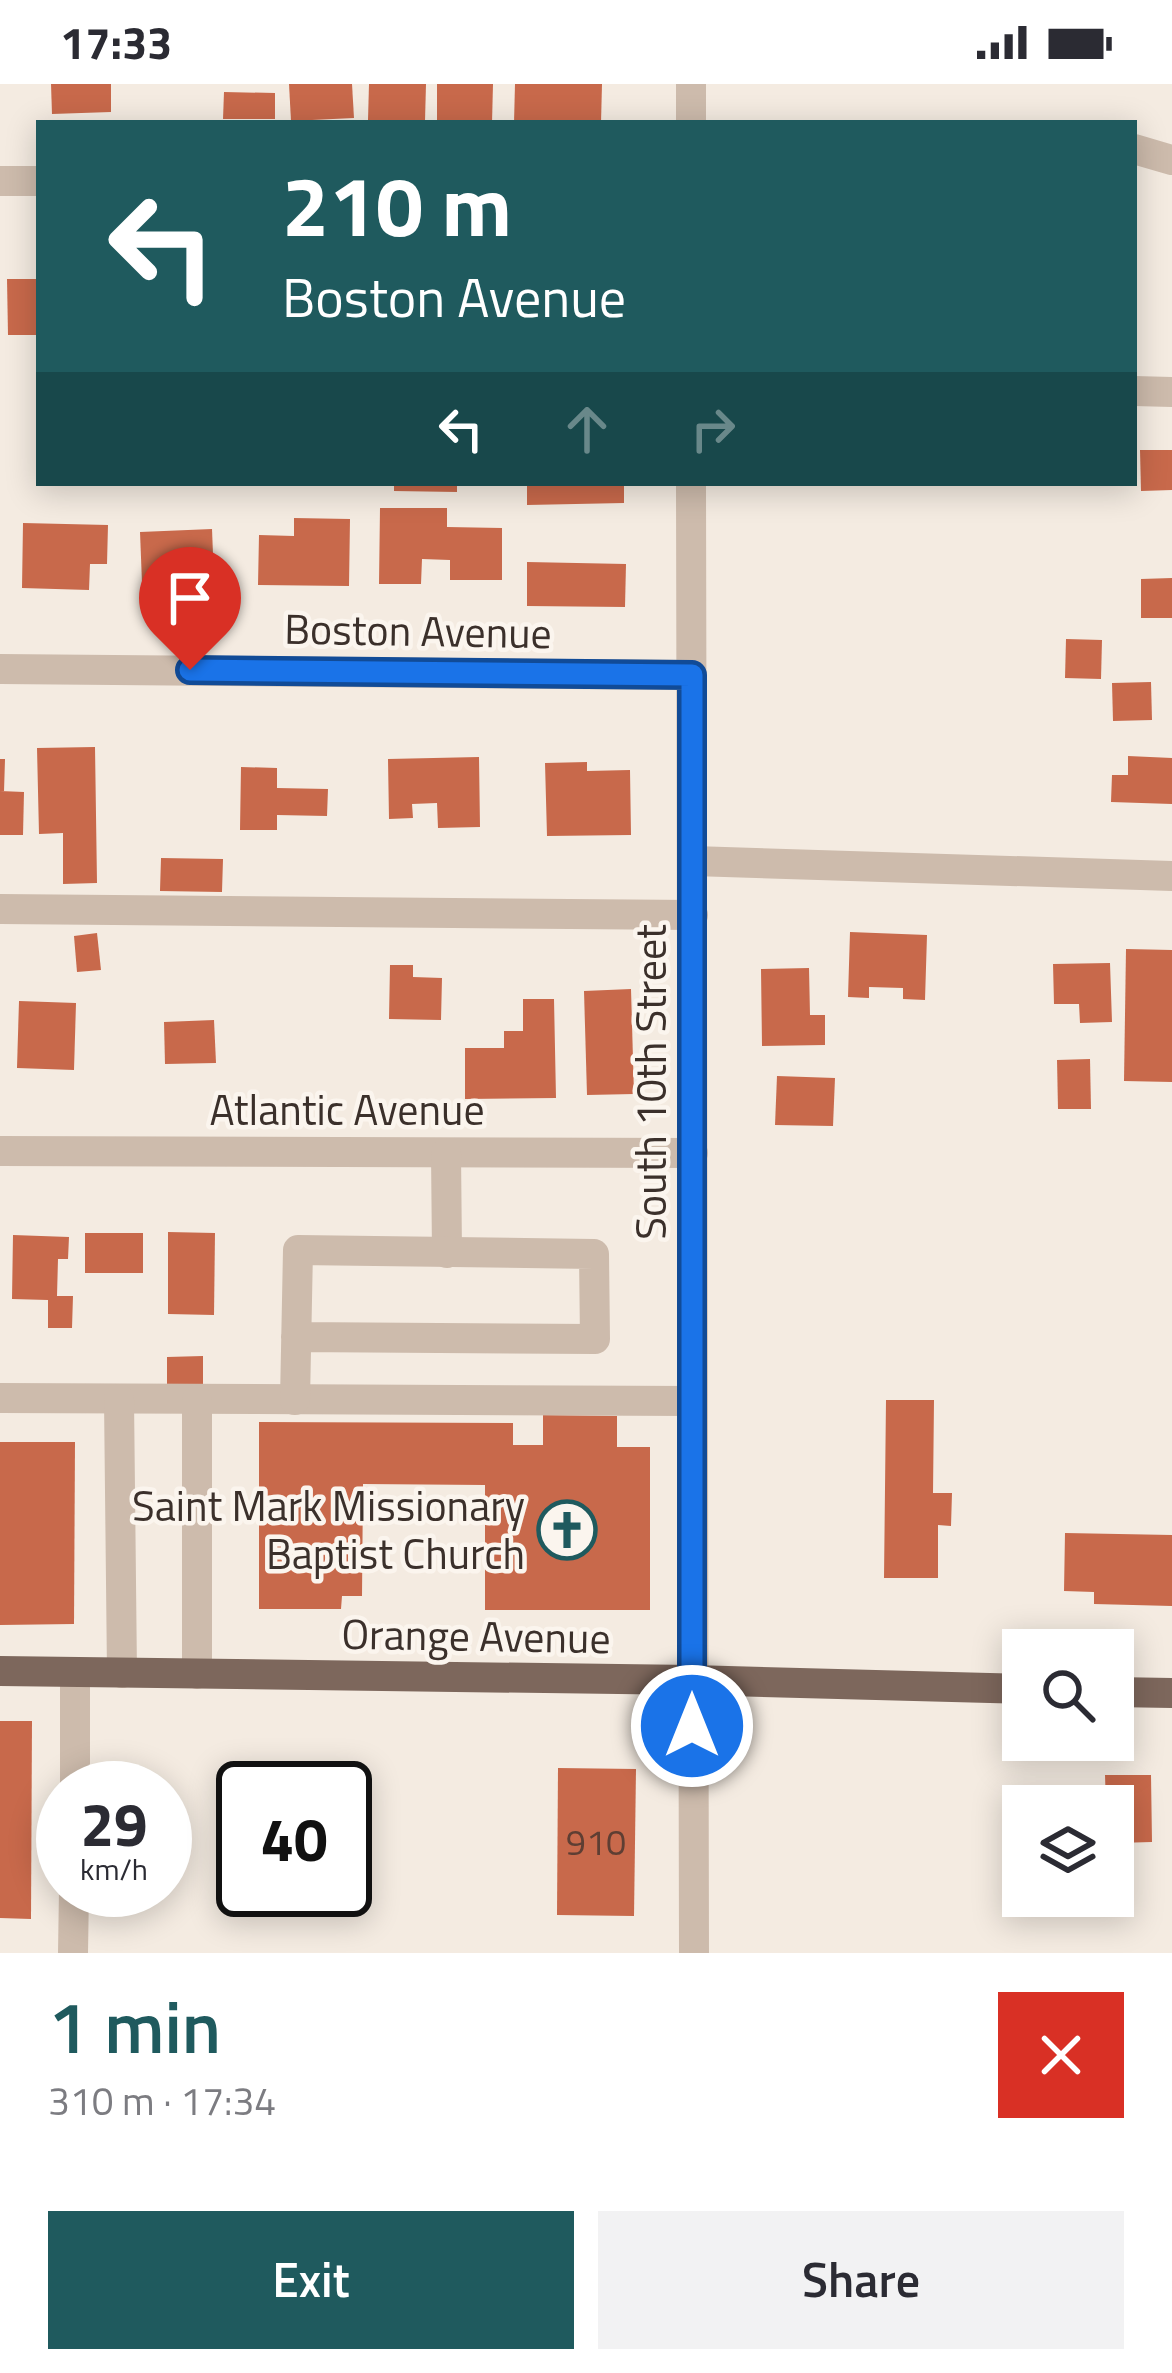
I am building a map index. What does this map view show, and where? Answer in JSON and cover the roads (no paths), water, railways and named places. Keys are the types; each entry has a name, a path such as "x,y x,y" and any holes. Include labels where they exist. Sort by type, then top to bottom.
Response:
{"main road":[{"name":"Orange Avenue","path":"0,1672 1002,1688"},
{"path":"1134,1693 1172,1694"}],"street":[{"path":"691,84 691,120"},
{"path":"1137,150 1172,160"},
{"path":"0,181 36,181"},
{"path":"1137,392 1172,392"},
{"name":"South 10th Street","path":"691,486 694,1953"},
{"name":"Boston Avenue","path":"0,669 692,675"},
{"path":"693,861 1172,876"},
{"path":"0,909 693,915"},
{"name":"Atlantic Avenue","path":"0,1151 693,1153"},
{"path":"446,1153 447,1252"},
{"path":"295,1400 296,1337 298,1250 594,1254 595,1339 296,1337"},
{"path":"0,1398 692,1401"},
{"path":"119,1399 122,1673"},
{"path":"197,1400 197,1674"},
{"path":"75,1672 75,1761"},
{"path":"73,1953 74,1917"}],"place":[{"name":"Saint Mark Missionary Baptist Church","path":"567,1530"}]}
